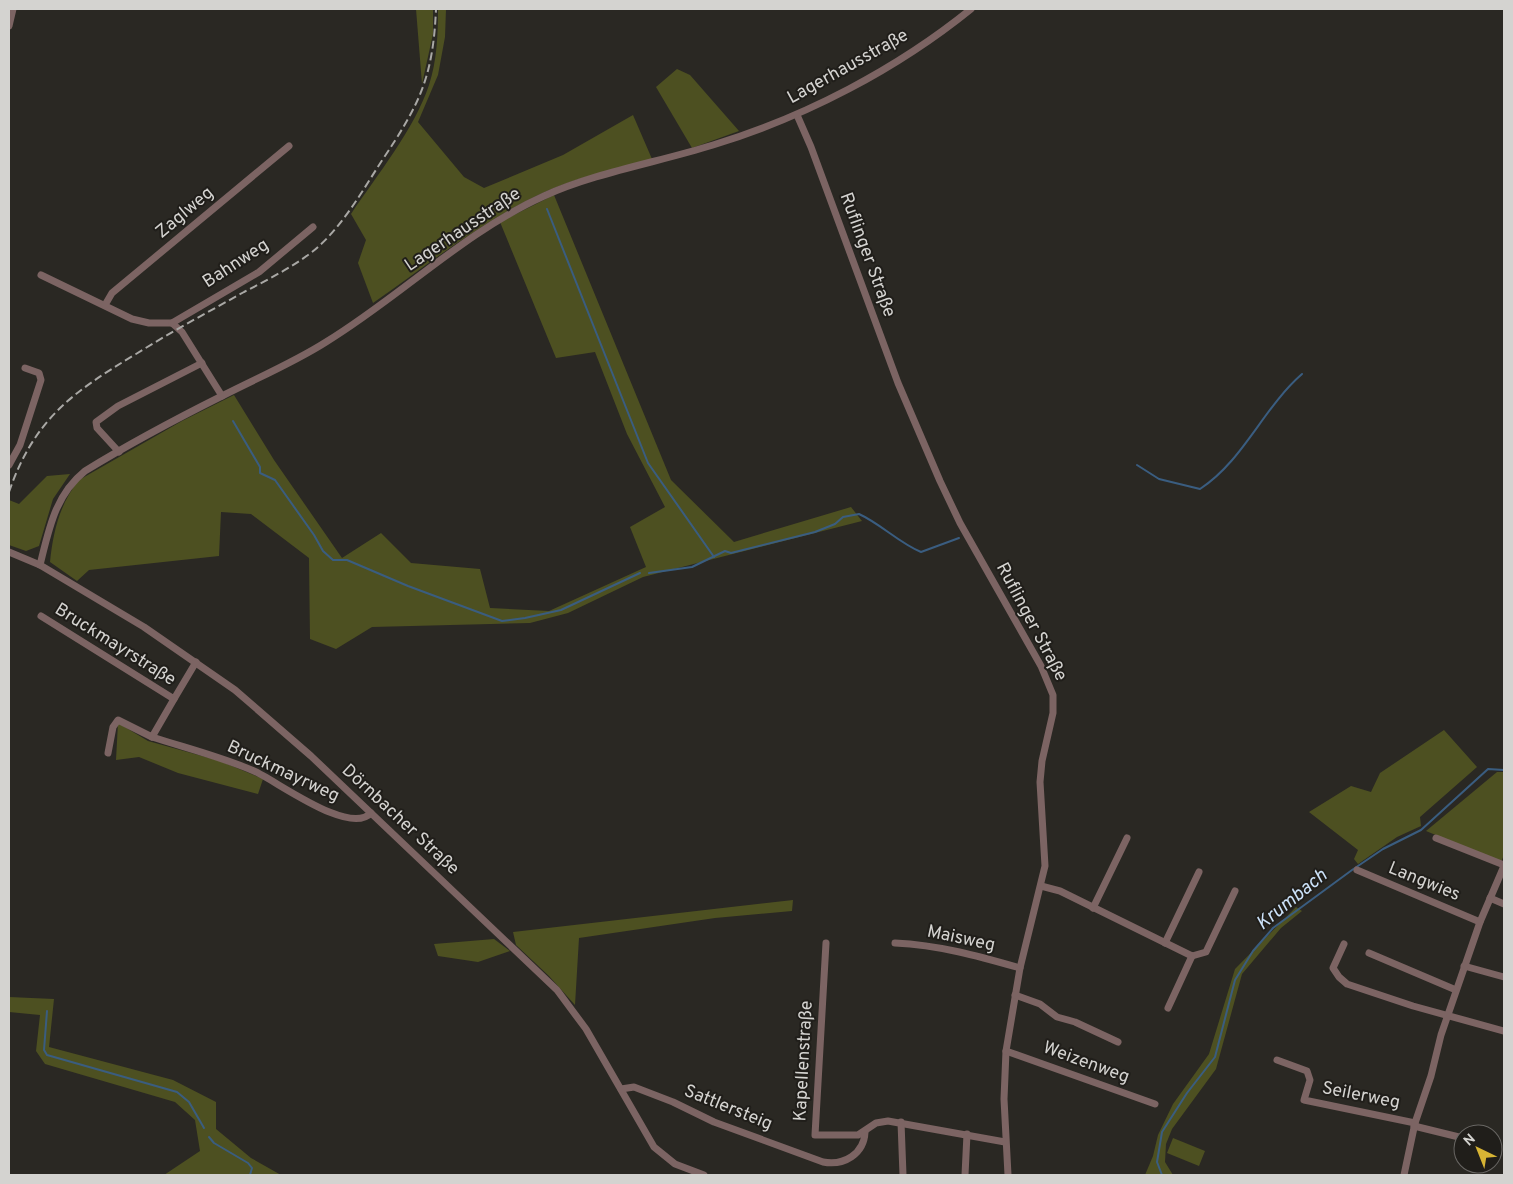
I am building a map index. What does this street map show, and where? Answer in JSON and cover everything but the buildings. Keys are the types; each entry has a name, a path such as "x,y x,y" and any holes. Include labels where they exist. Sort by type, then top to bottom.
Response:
{"street":[{"path":"9,26 13,9"},
{"name":"Lagerhausstraße","path":"40,565 53,516 64,493 85,471 222,396 323,344 376,309 490,226 533,201 584,182 716,145 797,114 863,80 971,9"},
{"name":"Ruflinger Straße","path":"797,114 815,155 898,382 943,488 960,523 1041,666 1051,688 1053,713 1042,761 1040,782 1046,857 1041,886 1020,968 1006,1051 1008,1175"},
{"name":"Zaglweg","path":"105,305 112,293 288,146"},
{"name":"Bahnweg","path":"172,323 259,272 313,226"},
{"path":"41,275 141,321 172,323 182,332 222,396"},
{"path":"119,452 97,428 96,422 118,406 202,362"},
{"path":"9,465 20,445 41,380 39,373 26,368"},
{"name":"Dörnbacher Straße","path":"9,552 40,565 144,627 196,662 278,726 557,990 581,1020 647,1138 657,1151 675,1164 704,1175"},
{"name":"Bruckmayrstraße","path":"41,616 174,699"},
{"name":"Bruckmayrstraße","path":"152,737 196,662"},
{"path":"108,752 113,727 118,720 152,737"},
{"name":"Bruckmayrweg","path":"152,737 255,772 294,796 336,814 359,820 371,813"},
{"path":"1093,908 1127,838"},
{"path":"1404,1175 1414,1124 1447,1016 1480,922 1504,866 1436,838"},
{"name":"Langwies","path":"1357,870 1480,922"},
{"path":"1165,943 1199,872"},
{"path":"1041,886 1060,891 1192,956 1206,952 1235,890"},
{"path":"1490,898 1504,904"},
{"name":"Kapellenstraße","path":"826,942 815,1135 852,1135 865,1132 879,1122 901,1122 1006,1142"},
{"name":"Maisweg","path":"895,943 929,945 956,950 1020,968"},
{"path":"1344,944 1333,968 1343,981 1447,1016 1504,1031"},
{"path":"1369,953 1456,990"},
{"path":"1168,1008 1192,956"},
{"path":"1464,966 1504,977"},
{"path":"1015,995 1040,1004 1057,1017 1075,1022 1118,1042"},
{"name":"Weizenweg","path":"1006,1051 1155,1104"},
{"name":"Seilerweg","path":"1277,1060 1307,1071 1310,1080 1304,1100 1414,1124"},
{"name":"Sattlersteig","path":"621,1089 634,1087 673,1102 714,1122 823,1162 839,1162 853,1156 862,1145 865,1132"},
{"path":"901,1122 903,1175"},
{"path":"1414,1124 1453,1135"},
{"path":"965,1175 967,1134"}],"green space":[{"path":"416,9 433,9 433,34 422,84"},
{"path":"438,9 446,9 445,37 438,75 418,122 464,177 484,188 563,155 633,115 652,159 578,179 536,196 473,232 373,303 358,263 366,240 351,214 405,135 422,102 434,67"},
{"path":"677,69 690,75 739,131 692,148 656,87"},
{"path":"554,195 671,480 734,542 851,507 862,521 643,577 568,613 530,623 372,627 336,649 310,639 309,558 251,514 221,512 219,556 89,570 77,581 50,562 58,518 67,498 79,480 182,421 234,395 274,460 342,558 381,533 411,563 480,569 490,608 549,611 646,567 630,527 665,507 627,434 595,352 556,358 500,222"},
{"path":"70,474 53,499 39,546 26,551 9,545 9,500 19,504 47,476"},
{"path":"118,723 148,741 220,761 263,779 258,794 178,773 139,757 116,760"},
{"path":"1444,730 1477,767 1420,817 1421,826 1397,837 1358,864 1354,859 1358,850 1309,812 1351,786 1371,792 1380,773"},
{"path":"1497,772 1504,772 1504,855 1501,862 1426,831"},
{"path":"793,900 792,911 715,918 579,938 575,1005 549,976 516,945 513,932"},
{"path":"1296,907 1302,911 1281,928 1242,974 1216,1069 1172,1129 1166,1144 1165,1162 1173,1175 1145,1175 1153,1156 1158,1135 1173,1104 1209,1054 1235,969"},
{"path":"494,939 510,951 478,962 438,956 434,944"},
{"path":"9,997 54,999 49,1047 173,1080 216,1102 216,1129 251,1158 281,1175 164,1175 200,1151 195,1120 175,1102 45,1064 36,1051 40,1015 9,1012"},
{"path":"1173,1138 1205,1151 1199,1166 1167,1153"}],"waterway":[{"path":"547,209 648,463 714,557"},
{"path":"1137,465 1159,479 1200,489 1229,464 1276,402 1302,374"},
{"path":"233,421 260,467 260,473 275,480 314,535 323,551 333,560 347,560 408,586 502,621 561,610 640,573"},
{"path":"649,573 692,567 725,551 731,553 815,532 835,524 843,517 859,514 905,544 921,552 959,538"},
{"name":"Krumbach","path":"1162,1175 1157,1162 1162,1132 1187,1093 1215,1057 1235,980 1253,951 1273,928 1352,870 1383,849 1421,830 1488,769 1504,770"},
{"path":"47,1011 44,1050 47,1055 177,1092 189,1102 204,1128"},
{"path":"209,1137 214,1143 248,1163 252,1168 250,1175"}],"railway":[{"path":"9,492 19,467 31,445 58,410 75,395 113,368 163,338 279,274 312,252 332,233 358,198 394,142 422,90 431,54 436,9"}]}
